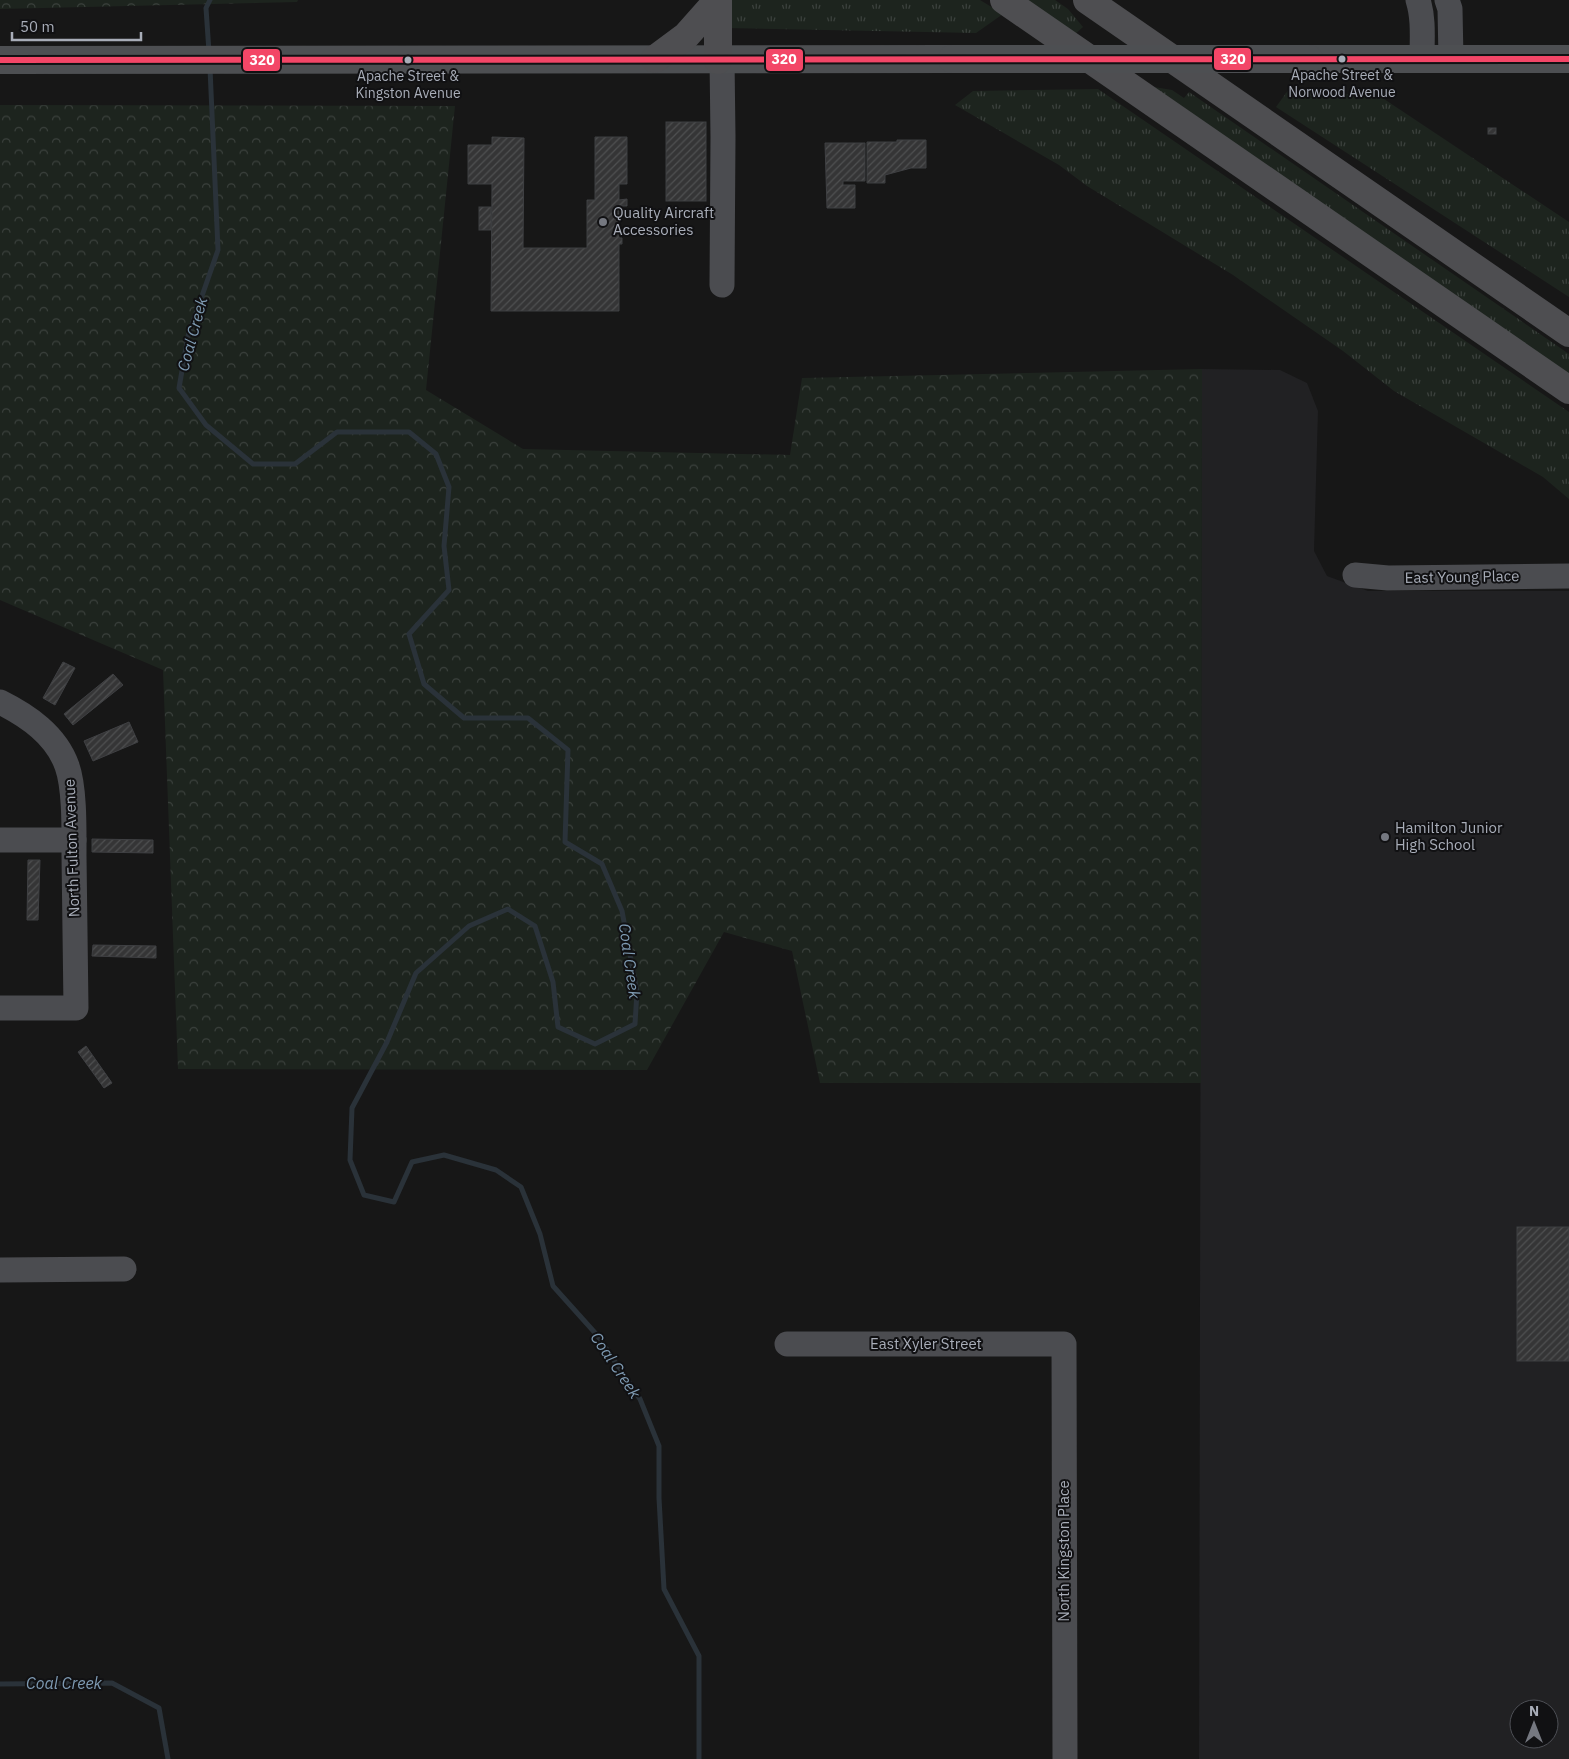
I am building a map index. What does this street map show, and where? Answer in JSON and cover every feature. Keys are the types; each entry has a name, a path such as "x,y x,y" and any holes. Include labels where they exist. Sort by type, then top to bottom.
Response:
{"highway":[{"path":"655,59 686,36 718,0"},
{"path":"718,0 720,59"},
{"path":"1004,0 1569,390"},
{"path":"1087,0 1567,331"}],"main road":[{"path":"0,60 1569,59"}],"street":[{"path":"1418,0 1422,23 1422,59"},
{"path":"1447,0 1450,9 1451,59"},
{"path":"720,59 723,137 722,285"},
{"name":"East Young Place","path":"1355,575 1388,578 1569,576"},
{"name":"North Fulton Avenue","path":"0,1008 76,1008 74,840 72,795 68,766 45,732 31,719 8,706"},
{"path":"0,840 74,840"},
{"path":"0,1270 124,1269"},
{"name":"East Xyler Street","path":"787,1344 1064,1344"},
{"name":"North Kingston Place","path":"1064,1344 1065,1759"}],"shaded area":[{"name":"Hamilton Junior High School","path":"1202,369 1280,370 1307,383 1318,411 1314,551 1327,576 1368,591 1569,591 1569,1759 1199,1759"}],"green space":[{"path":"0,0 298,0 297,2 0,9"},
{"path":"728,0 980,0 1003,14 976,33 727,28"},
{"path":"1024,0 1055,0 1068,9 1083,27 1074,35"},
{"path":"1154,87 1172,90 1184,98 1189,92 1569,354 1569,376"},
{"path":"1098,89 1569,412 1569,499 1543,477 1394,391 1343,351 1233,275 1087,186 1059,165 955,105 973,91"},
{"path":"1289,89 1381,97 1569,222 1569,297 1276,107"},
{"path":"0,105 455,106 426,390 523,449 790,455 802,378 1202,369 1201,1083 820,1083 792,951 724,932 647,1070 178,1069 163,670 0,600"}],"building":[{"path":"666,122 706,122 706,201 666,201"},
{"path":"1488,128 1496,128 1496,134 1488,134"},
{"name":"Quality Aircraft Accessories","path":"492,137 524,138 523,248 587,248 587,200 595,200 595,137 627,137 627,184 619,184 619,200 627,199 627,206 619,206 619,238 622,238 622,244 619,244 619,311 491,311 492,184 468,184 468,145 492,145"},
{"path":"897,140 926,140 926,168 911,168 885,175 885,183 867,183 867,142 897,142"},
{"path":"825,143 865,143 865,181 843,181 843,185 855,185 855,208 827,208"},
{"path":"479,207 491,207 491,230 479,230"},
{"path":"63,662 75,668 55,705 43,698"},
{"path":"113,674 123,685 73,725 64,714"},
{"path":"129,722 138,742 93,761 84,741"},
{"path":"92,839 153,840 153,853 92,852"},
{"path":"28,860 40,860 38,920 27,920"},
{"path":"93,945 156,946 156,958 92,956"},
{"path":"86,1046 112,1083 104,1088 78,1052"},
{"path":"1517,1227 1569,1227 1569,1361 1517,1361"}],"waterway":[{"name":"Coal Creek","path":"209,52 206,8 210,0"},
{"name":"Coal Creek","path":"210,68 218,250 188,336 179,388 206,425 253,464 295,464 337,432 409,432 436,454 449,487 444,546 449,590 409,634 424,684 464,718 528,718 568,750 565,842 602,864 622,911 637,992 635,1024 595,1044 558,1027 553,982 535,926 508,909 469,926 416,973 387,1042 352,1108 350,1160 364,1195 394,1202 412,1162 444,1155 496,1170 521,1187 540,1234 553,1286 597,1335 640,1399 659,1446 659,1498 664,1589 699,1656 699,1759"},
{"name":"Coal Creek","path":"0,1684 112,1683 159,1708 168,1759"}],"transit line":[{"name":"320","path":"0,60 1569,59"}],"place":[{"name":"Apache Street & Norwood Avenue","path":"1342,59"},
{"name":"Apache Street & Kingston Avenue","path":"408,60"},
{"name":"Quality Aircraft Accessories","path":"603,222"},
{"name":"Hamilton Junior High School","path":"1385,837"}]}
